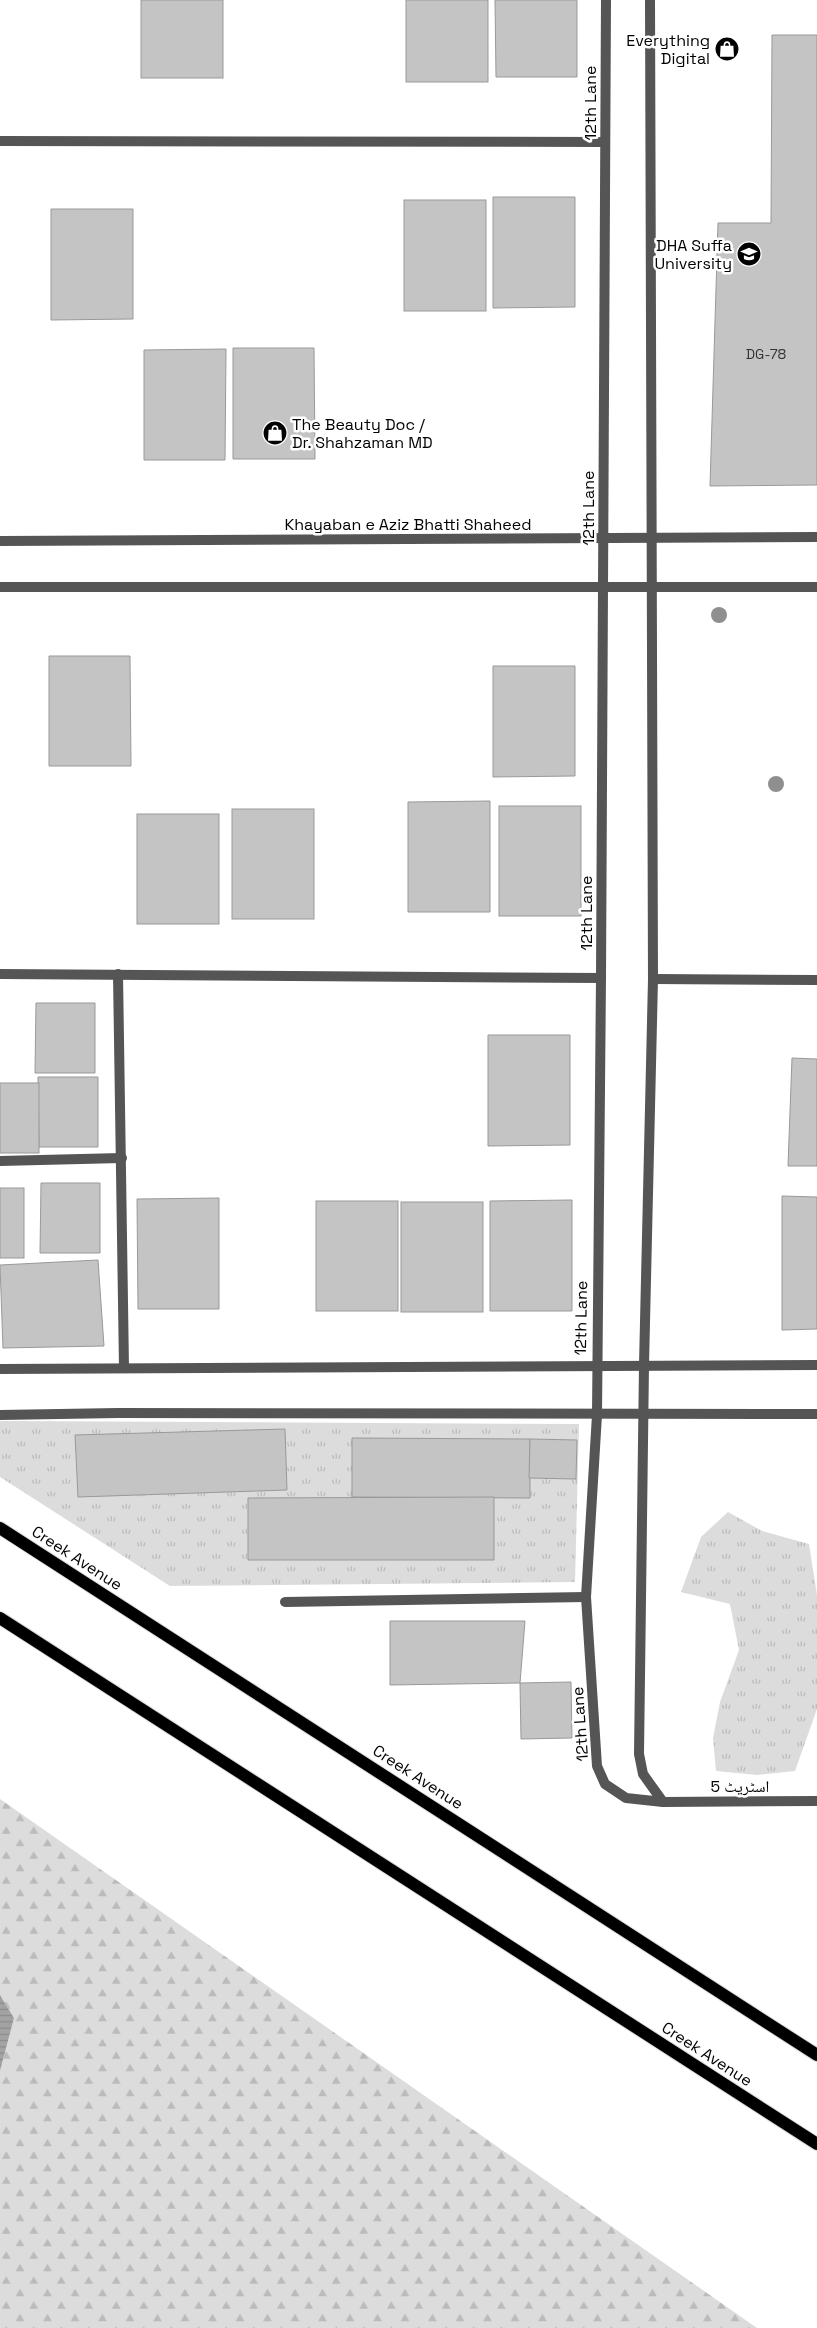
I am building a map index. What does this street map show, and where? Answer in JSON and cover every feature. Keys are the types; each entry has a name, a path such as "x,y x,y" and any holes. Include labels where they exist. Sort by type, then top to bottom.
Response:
{"main road":[{"name":"Creek Avenue","path":"0,1528 817,2055"},
{"name":"Creek Avenue","path":"0,1618 817,2144"}],"street":[{"name":"12th Lane","path":"606,0 601,978 596,1414 586,1597 597,1766 605,1784 626,1798 662,1802"},
{"path":"650,0 653,979 643,1414 639,1754 643,1774 662,1802"},
{"path":"0,141 604,142"},
{"name":"Khayaban e Aziz Bhatti Shaheed","path":"0,541 603,538 652,536 817,537"},
{"path":"0,587 817,586"},
{"path":"0,974 601,978"},
{"path":"118,974 124,1368"},
{"path":"653,979 817,980"},
{"path":"0,1161 122,1158"},
{"path":"0,1369 817,1365"},
{"path":"0,1415 817,1414"},
{"path":"285,1602 586,1597"},
{"name":"اسٹریٹ 5","path":"662,1802 817,1801"}],"green space":[{"path":"0,1421 579,1424 575,1582 170,1586 0,1477"},
{"path":"728,1512 762,1531 809,1544 817,1595 817,1709 795,1771 757,1775 716,1771 713,1738 720,1702 739,1650 730,1604 681,1592 701,1537"},
{"path":"0,1799 757,2328 0,2328 0,2071 14,2018 0,1995"}],"shaded area":[{"path":"0,1995 14,2018 0,2071"}],"building":[{"path":"141,0 223,0 223,78 141,78"},
{"path":"406,0 488,0 488,82 406,82"},
{"path":"495,0 577,0 577,77 496,77"},
{"name":"DHA Suffa University","path":"772,35 817,35 817,485 710,486 718,223 771,223"},
{"path":"493,197 575,197 575,307 493,308"},
{"path":"404,200 486,200 486,311 404,311"},
{"path":"51,209 133,209 133,319 51,320"},
{"path":"233,348 314,348 315,459 233,459"},
{"path":"226,349 225,460 144,460 144,350"},
{"path":"49,656 130,656 131,766 49,766"},
{"path":"493,666 575,666 575,776 493,777"},
{"path":"490,801 490,912 408,912 408,802"},
{"path":"499,806 581,806 581,916 499,916"},
{"path":"232,809 314,809 314,919 232,919"},
{"path":"137,814 219,814 219,924 137,924"},
{"path":"36,1003 95,1003 95,1073 35,1073"},
{"path":"488,1035 570,1035 570,1145 488,1146"},
{"path":"792,1058 817,1059 817,1166 788,1166"},
{"path":"38,1077 98,1077 98,1147 39,1147"},
{"path":"0,1083 39,1083 39,1153 0,1153"},
{"path":"41,1183 100,1183 100,1253 40,1253"},
{"path":"0,1188 24,1188 24,1258 0,1258"},
{"path":"782,1196 817,1197 817,1329 782,1330"},
{"path":"219,1198 219,1309 138,1309 137,1199"},
{"path":"572,1200 572,1311 490,1311 490,1201"},
{"path":"316,1201 398,1201 398,1311 316,1311"},
{"path":"401,1202 483,1202 483,1312 401,1312"},
{"path":"98,1260 104,1346 3,1348 0,1265"},
{"path":"285,1429 287,1490 78,1497 75,1435"},
{"path":"352,1438 530,1439 530,1498 352,1497"},
{"path":"530,1439 577,1440 576,1479 529,1478"},
{"path":"494,1497 494,1560 248,1560 248,1498"},
{"path":"390,1621 525,1621 520,1683 390,1685"},
{"path":"571,1682 572,1738 521,1739 520,1683"}],"place":[{"name":"Everything Digital","path":"727,49"},
{"name":"DHA Suffa University","path":"749,254"},
{"name":"The Beauty Doc / Dr. Shahzaman MD","path":"275,433"}]}
